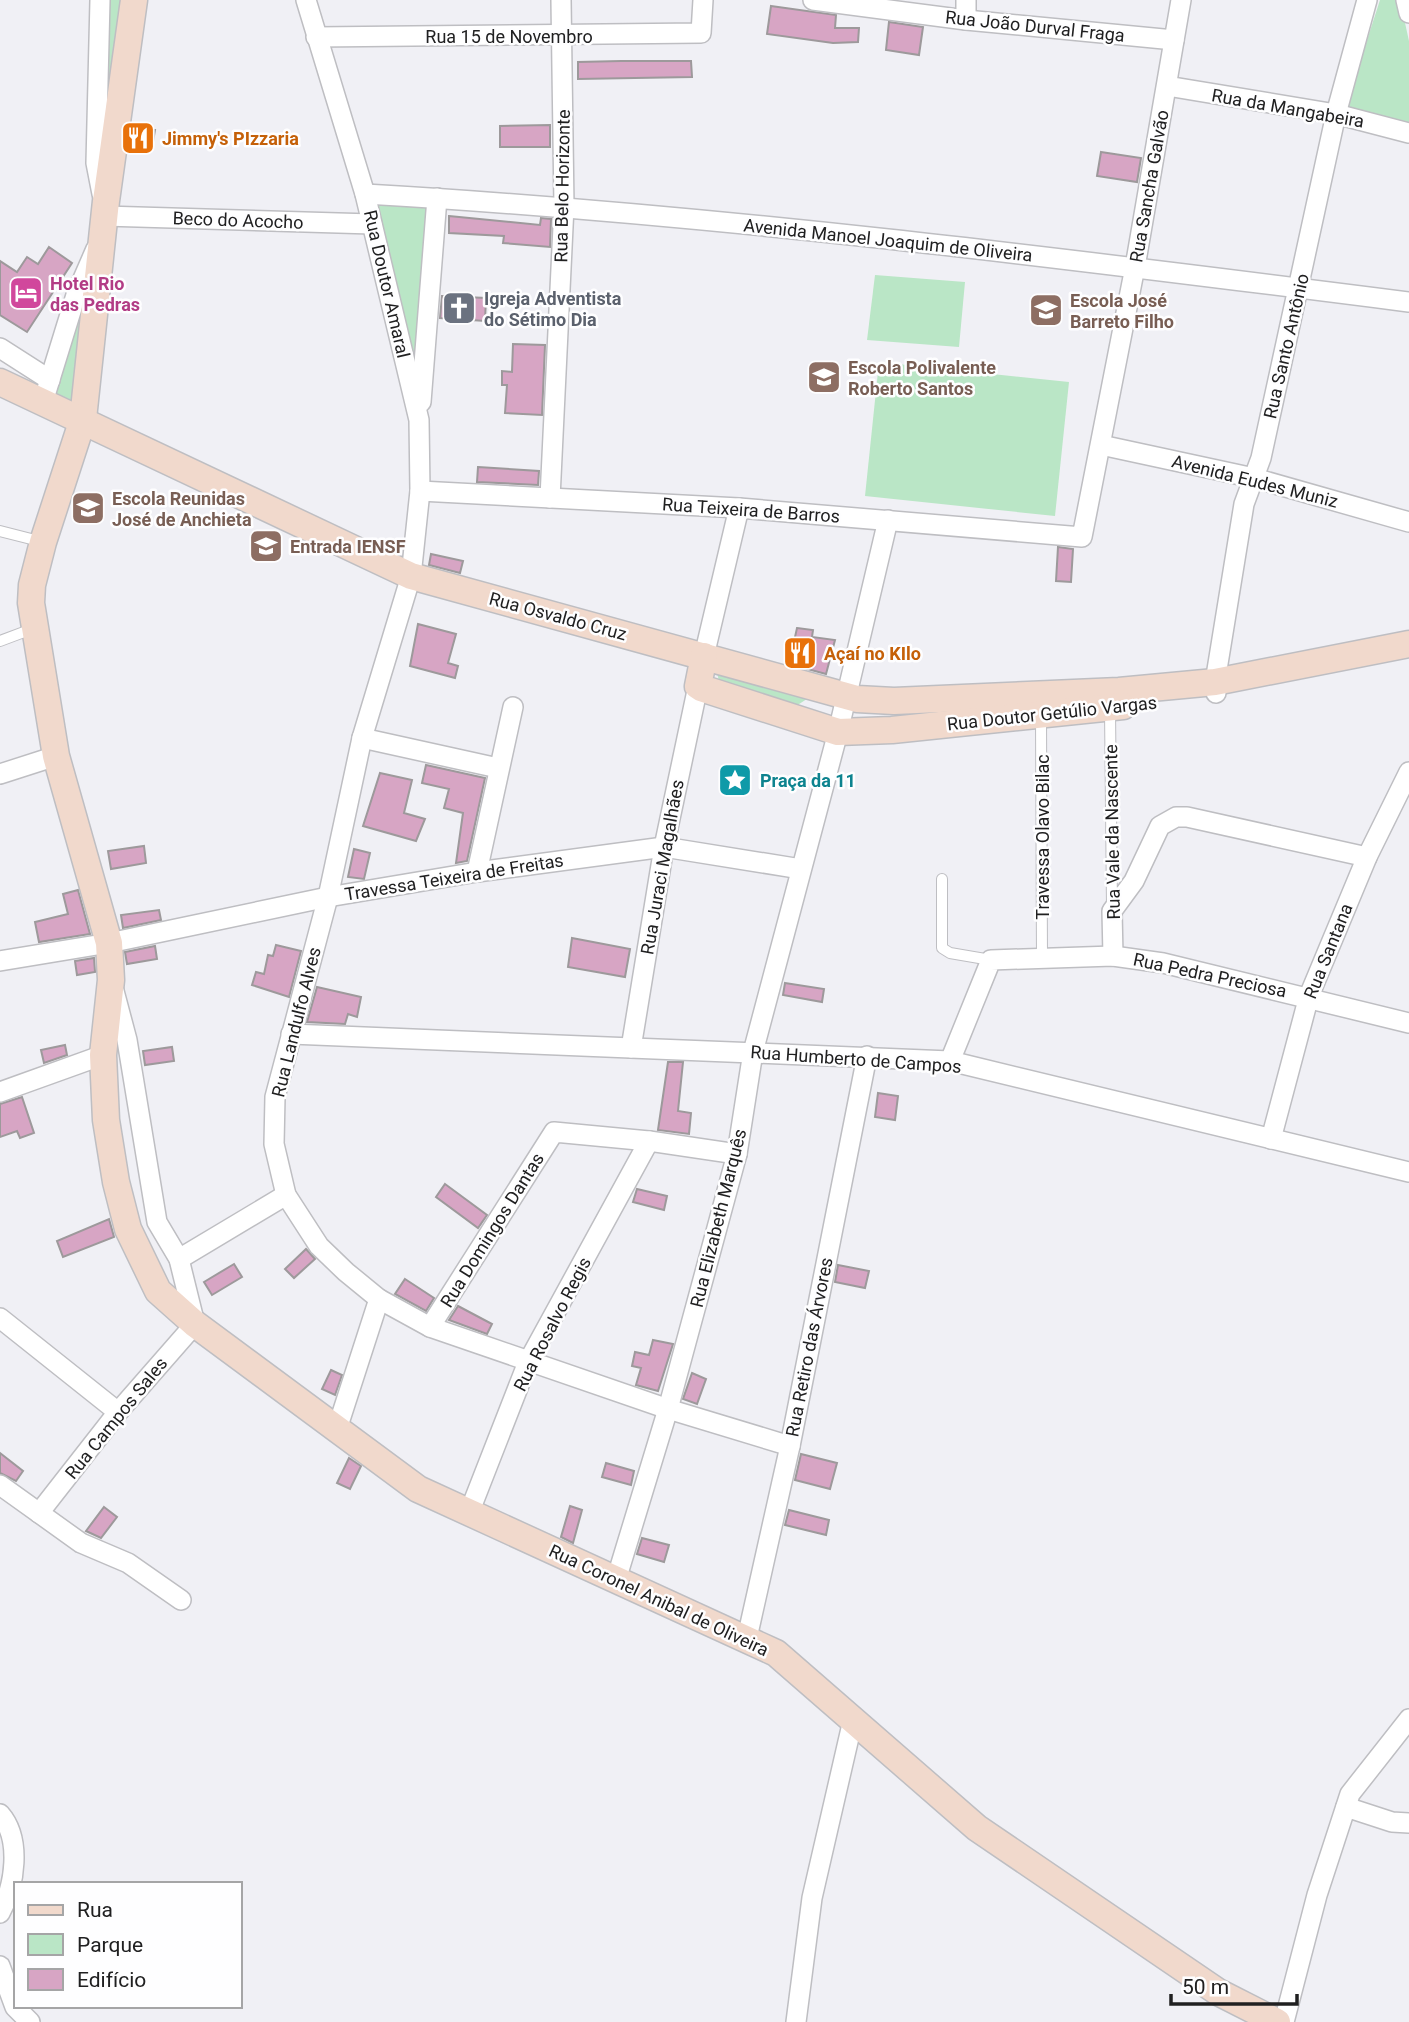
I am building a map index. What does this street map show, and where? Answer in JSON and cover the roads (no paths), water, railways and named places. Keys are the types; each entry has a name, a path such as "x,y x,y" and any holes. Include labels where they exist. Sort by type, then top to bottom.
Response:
{"street":[{"name":"Rua Coronel Anibal de Oliveira","path":"134,0 104,218 83,419 43,542 32,585 33,629 57,756 109,943 111,980 103,1055 106,1120 128,1229 158,1291 195,1324 418,1489 776,1653 977,1828 1218,1992 1277,2022"},
{"name":"Rua Doutor Amaral","path":"306,0 365,194 419,420 420,491 411,576"},
{"name":"Rua Belo Horizonte","path":"550,498 564,206 561,0"},
{"name":"Rua 15 de Novembro","path":"316,37 701,33 703,0"},
{"name":"Rua João Durval Fraga","path":"813,0 966,20 1174,40"},
{"path":"966,0 966,20"},
{"name":"Rua Sancha Galvão","path":"1082,537 1135,267 1181,0"},
{"name":"Rua Santo Antônio","path":"1216,688 1244,504 1261,458 1336,114 1367,0"},
{"path":"1406,0 1409,13"},
{"path":"0,348 46,391 104,218 96,163 98,1"},
{"name":"Rua da Mangabeira","path":"1167,86 1336,114 1409,133"},
{"name":"Avenida Manoel Joaquim de Oliveira","path":"365,194 564,206 1135,267 1409,302"},
{"path":"419,420 437,198"},
{"name":"Beco do Acocho","path":"104,218 372,224"},
{"name":"Rua Osvaldo Cruz","path":"0,382 46,391 83,419 411,576 709,658"},
{"name":"Avenida Eudes Muniz","path":"1101,445 1254,478 1409,522"},
{"name":"Rua Teixeira de Barros","path":"420,491 739,508 1082,537"},
{"path":"703,688 739,508"},
{"name":"Rua Elizabeth Marquês","path":"616,1580 668,1409 737,1154 753,1052 838,732 888,520"},
{"name":"Rua Landulfo Alves","path":"411,576 362,738 328,897 275,1097 274,1144 286,1195 319,1246 379,1299 430,1327 668,1409 790,1446"},
{"name":"Rua Doutor Getúlio Vargas","path":"709,658 817,690 894,701 1216,688 1409,644"},
{"name":"Rua Doutor Getúlio Vargas","path":"703,688 838,732 892,730 1110,708 1409,654"},
{"name":"Rua Juraci Magalhães","path":"631,1048 664,847 703,688"},
{"path":"807,720 817,690"},
{"path":"478,872 513,707"},
{"path":"362,738 498,768"},
{"path":"0,774 57,756"},
{"name":"Rua Santana","path":"1271,1139 1309,996 1367,857 1409,772"},
{"path":"1112,911 1134,881 1155,832 1167,820 1176,817 1367,857"},
{"name":"Travessa Teixeira de Freitas","path":"0,961 109,943 328,897 478,872 664,847 802,869"},
{"name":"Rua Vale da Nascente","path":"1112,911 1113,956"},
{"name":"Rua Pedra Preciosa","path":"991,960 1113,956 1163,963 1309,996 1409,1023"},
{"path":"950,1061 991,960"},
{"name":"Rua Coronel Anibal de Oliveira","path":"111,980 127,1040 157,1222 179,1259 195,1324"},
{"name":"Rua Humberto de Campos","path":"291,1034 950,1061 1409,1172"},
{"path":"0,1092 103,1055"},
{"name":"Rua Retiro das Árvores","path":"747,1638 790,1446 867,1056"},
{"name":"Rua Domingos Dantas","path":"430,1327 554,1132 649,1141"},
{"path":"649,1141 737,1154"},
{"name":"Rua Rosalvo Regis","path":"469,1513 528,1362 649,1141"},
{"path":"179,1259 286,1195"},
{"path":"337,1429 379,1299"},
{"path":"0,1318 118,1412"},
{"name":"Rua Campos Sales","path":"39,1513 118,1412 195,1324"},
{"path":"0,1485 81,1543 128,1563 181,1600"},
{"path":"1284,2022 1317,1895 1350,1794 1409,1719"},
{"path":"796,2022 812,1898 853,1720"},
{"path":"1346,1807 1392,1822 1409,1823"},
{"path":"0,1814 12,1834 15,1851 5,1903 0,1913"},
{"path":"0,1966 14,2004"},
{"path":"16,2008 30,2022"}],"lane":[{"path":"0,531 43,542"},
{"path":"0,641 33,629"},
{"name":"Rua Vale da Nascente","path":"1110,708 1112,911"},
{"name":"Travessa Olavo Bilac","path":"1041,715 1042,959"},
{"path":"942,879 942,948 950,953 991,960"}],"place":[{"name":"Jimmy's PIzzaria","path":"138,138"},
{"name":"Hotel Rio das Pedras","path":"26,293"},
{"name":"Igreja Adventista do Sétimo Dia","path":"459,308"},
{"name":"Escola José Barreto Filho","path":"1046,310"},
{"name":"Escola Polivalente Roberto Santos","path":"824,377"},
{"name":"Escola Reunidas José de Anchieta","path":"88,508"},
{"name":"Entrada IENSF","path":"266,546"},
{"name":"Açaí no KIlo","path":"800,653"},
{"name":"Praça da 11","path":"735,780"}]}
